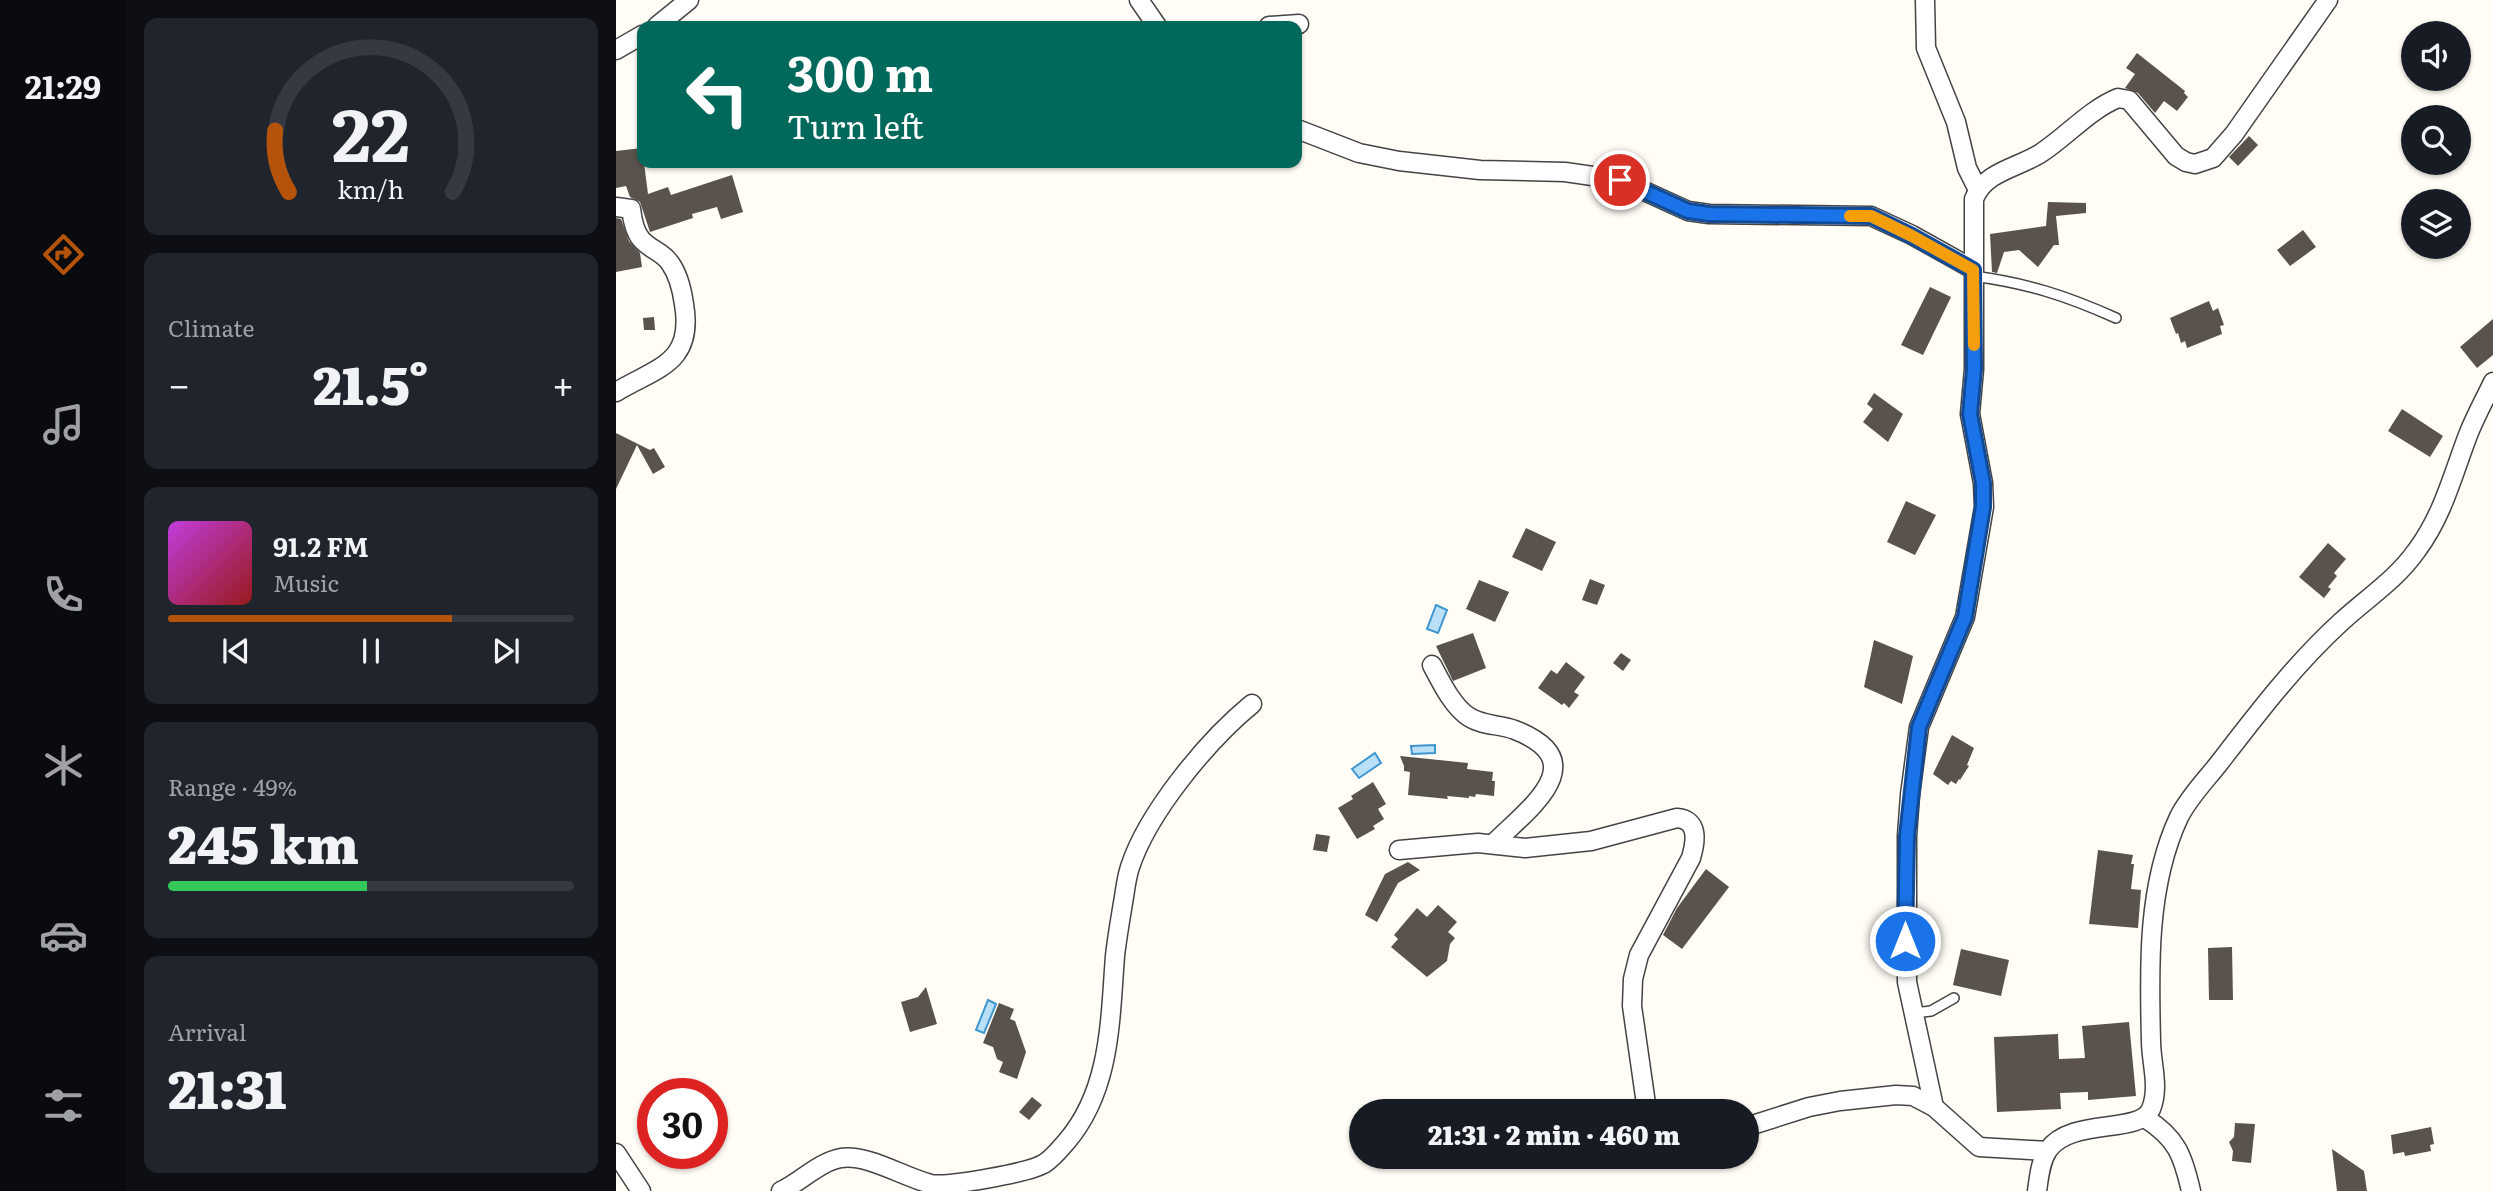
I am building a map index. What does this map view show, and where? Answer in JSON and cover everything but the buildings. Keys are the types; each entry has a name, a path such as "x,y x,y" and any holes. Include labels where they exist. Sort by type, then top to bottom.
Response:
{"street":[{"path":"663,21 689,0"},
{"path":"1139,0 1154,21"},
{"path":"1925,0 1926,48 1956,122 1967,168 1978,190"},
{"path":"1934,1107 1906,982 1905,883 1910,795 1919,727 1965,617 1983,507 1983,483 1970,414 1974,369 1974,211 1978,190 1989,178 2040,154 2092,114 2118,98 2129,100 2137,107 2176,156 2186,162 2202,163 2213,158 2234,134 2328,0"},
{"path":"616,50 637,38"},
{"path":"1302,131 1359,153 1399,161 1479,170 1565,172 1620,180 1678,207 1709,214 1871,216 1912,236 1973,273"},
{"path":"616,206 631,209 641,239 660,251 671,264 681,287 687,320 685,338 678,353 661,368 616,392"},
{"path":"2037,1191 2042,1163 2047,1151 2056,1142 2071,1133 2107,1125 2134,1123 2145,1118 2151,1110 2155,1094 2151,1056 2151,986 2156,891 2163,862 2180,816 2260,711 2310,654 2341,622 2385,587 2418,550 2444,503 2468,434 2493,382"},
{"path":"1432,665 1462,712 1483,724 1521,733 1543,747 1552,757 1555,772 1544,794 1493,844"},
{"path":"781,1191 838,1158 863,1158 935,1185 1022,1172 1044,1164 1059,1150 1088,1111 1106,1058 1116,951 1129,869 1139,845 1185,773 1252,704"},
{"path":"1399,850 1493,844 1525,848 1591,841 1676,818 1686,819 1692,824 1695,845 1691,858 1639,955 1633,979 1632,1006 1645,1099"},
{"path":"1759,1122 1809,1107 1871,1097 1913,1096 1934,1107 1979,1147 2047,1151"},
{"path":"2145,1118 2161,1128 2177,1147 2185,1163 2191,1191"},
{"path":"616,1153 641,1191"}],"lane":[{"path":"1973,273 2045,289 2116,318"},
{"path":"1914,1013 1931,1011 1954,998"}],"water":[{"path":"1436,605 1447,610 1438,633 1427,629"},
{"path":"1435,745 1435,753 1412,754 1411,746"},
{"path":"1375,753 1381,763 1359,778 1352,769"},
{"path":"988,1000 996,1004 984,1033 976,1030"}],"slow traffic":[{"path":"1850,216 1871,216 1973,270 1974,345"}],"route":[{"path":"1620,180 1688,211 1709,214 1871,216 1973,270 1974,369 1970,414 1983,483 1983,507 1965,617 1919,727 1907,836 1905,941"}]}
